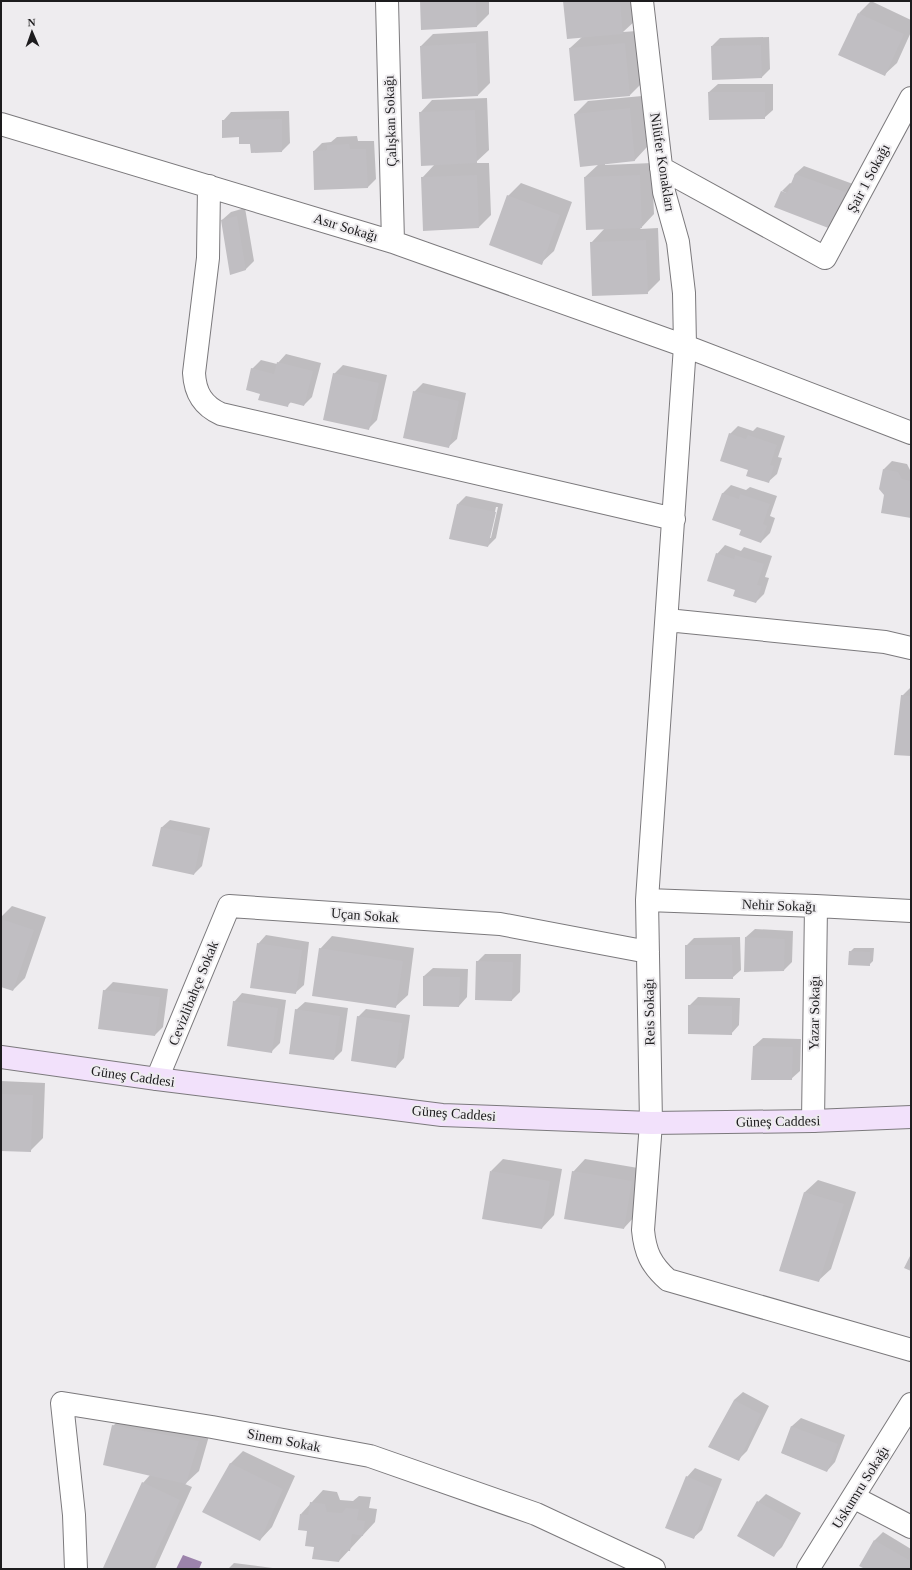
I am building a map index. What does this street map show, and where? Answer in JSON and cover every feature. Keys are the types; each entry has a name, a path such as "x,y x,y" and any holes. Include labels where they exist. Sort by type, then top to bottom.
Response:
{"main road":[{"name":"Güneş Caddesi","path":"1,1057 158,1080 442,1115 650,1123 813,1121 911,1117"}],"street":[{"name":"Çalışkan Sokağı","path":"387,1 393,242"},
{"name":"Nilüfer Konakları","path":"642,1 664,192 678,242 684,293 685,346 667,620"},
{"name":"Şair 1 Sokağı","path":"661,168 825,258 911,98"},
{"name":"Asır Sokağı","path":"2,128 209,186 393,242 685,346 911,433"},
{"path":"209,186 208,258 194,373 194,383 197,393 208,406 221,414 674,519"},
{"path":"667,620 885,642 911,648"},
{"name":"Reis Sokağı","path":"667,620 647,900 650,1123 643,1230 644,1240 651,1261 658,1272 668,1280 911,1350"},
{"name":"Nehir Sokağı","path":"647,900 911,911"},
{"name":"Uçan Sokak","path":"229,906 500,924 648,952"},
{"name":"Cevizlibahçe Sokak","path":"158,1080 229,906"},
{"name":"Yazar Sokağı","path":"813,1121 816,906"},
{"name":"Sinem Sokak","path":"76,1569 74,1515 62,1403 212,1427 370,1456 536,1514 654,1569"},
{"name":"Uskumru Sokağı","path":"808,1569 911,1404"},
{"path":"853,1498 911,1527"}],"shaded area":[{"path":"183,1555 202,1562 199,1569 176,1569"}],"building":[{"path":"420,1 476,1 477,27 421,30"},
{"path":"563,1 620,1 623,34 567,39"},
{"path":"858,13 904,34 885,76 838,55"},
{"path":"476,43 478,96 422,99 420,46"},
{"path":"625,43 630,96 574,101 569,48"},
{"path":"761,45 762,78 712,80 711,46"},
{"path":"708,92 765,92 765,119 709,120"},
{"path":"630,108 635,161 580,167 574,114"},
{"path":"475,110 477,163 421,166 419,112"},
{"path":"282,119 282,152 251,153 250,144 239,144 239,137 222,138 222,120"},
{"path":"349,144 350,149 366,149 368,188 314,190 313,151 327,150 327,145"},
{"path":"795,174 845,192 831,229 774,207 781,191 787,193"},
{"path":"477,175 479,228 423,231 421,177"},
{"path":"640,175 642,228 586,230 584,177"},
{"path":"507,195 560,215 542,265 489,245"},
{"path":"237,216 246,270 230,275 221,220"},
{"path":"646,240 648,294 592,296 590,242"},
{"path":"277,362 313,371 304,406 289,402 288,407 258,400 260,394 246,390 251,368 274,374"},
{"path":"333,373 379,383 369,430 323,420"},
{"path":"413,391 459,401 449,448 403,438"},
{"path":"729,433 746,439 748,435 777,445 770,465 774,466 769,483 746,476 748,470 720,461"},
{"path":"883,469 898,472 902,479 911,481 911,518 881,513 884,495 879,489"},
{"path":"722,493 739,499 740,494 770,504 763,524 767,526 761,543 739,535 741,530 712,520"},
{"path":"457,504 496,512 488,547 449,539"},
{"path":"716,553 734,559 735,555 764,564 757,585 762,586 756,603 733,596 735,590 707,581"},
{"path":"901,695 911,696 911,756 894,755"},
{"path":"161,827 202,836 194,875 152,866"},
{"path":"1,919 34,930 13,991 1,987"},
{"path":"745,937 785,939 784,971 744,972"},
{"path":"257,943 302,950 296,994 250,988"},
{"path":"685,945 732,945 733,979 685,979"},
{"path":"319,948 403,961 396,1008 312,996"},
{"path":"849,951 870,952 870,966 848,965"},
{"path":"476,961 513,962 512,1001 475,1000"},
{"path":"423,976 460,977 459,1007 423,1006"},
{"path":"103,990 160,997 155,1036 98,1029"},
{"path":"233,1001 278,1008 272,1053 227,1046"},
{"path":"688,1005 732,1006 732,1035 688,1034"},
{"path":"295,1009 340,1016 334,1060 289,1054"},
{"path":"357,1016 402,1023 396,1068 351,1061"},
{"path":"753,1046 793,1047 792,1080 751,1080"},
{"path":"1,1094 33,1095 31,1152 1,1151"},
{"path":"490,1171 550,1181 542,1229 482,1219"},
{"path":"572,1171 632,1181 624,1229 564,1219"},
{"path":"804,1192 844,1204 819,1282 779,1271"},
{"path":"911,1254 911,1271 904,1268"},
{"path":"734,1400 761,1414 739,1461 708,1447"},
{"path":"112,1425 199,1441 186,1484 103,1465"},
{"path":"791,1426 838,1444 827,1472 781,1453"},
{"path":"230,1463 283,1489 260,1541 202,1512"},
{"path":"686,1476 714,1488 694,1539 665,1528"},
{"path":"142,1482 180,1500 149,1569 104,1569 103,1568"},
{"path":"757,1501 794,1522 774,1557 737,1536"},
{"path":"310,1502 325,1504 327,1512 342,1513 346,1508 359,1509 357,1520 365,1521 363,1536 352,1534 350,1551 341,1550 339,1562 312,1559 314,1547 305,1546 307,1531 298,1530 300,1514 308,1515"},
{"path":"874,1540 911,1561 911,1569 865,1569 859,1566"}]}
